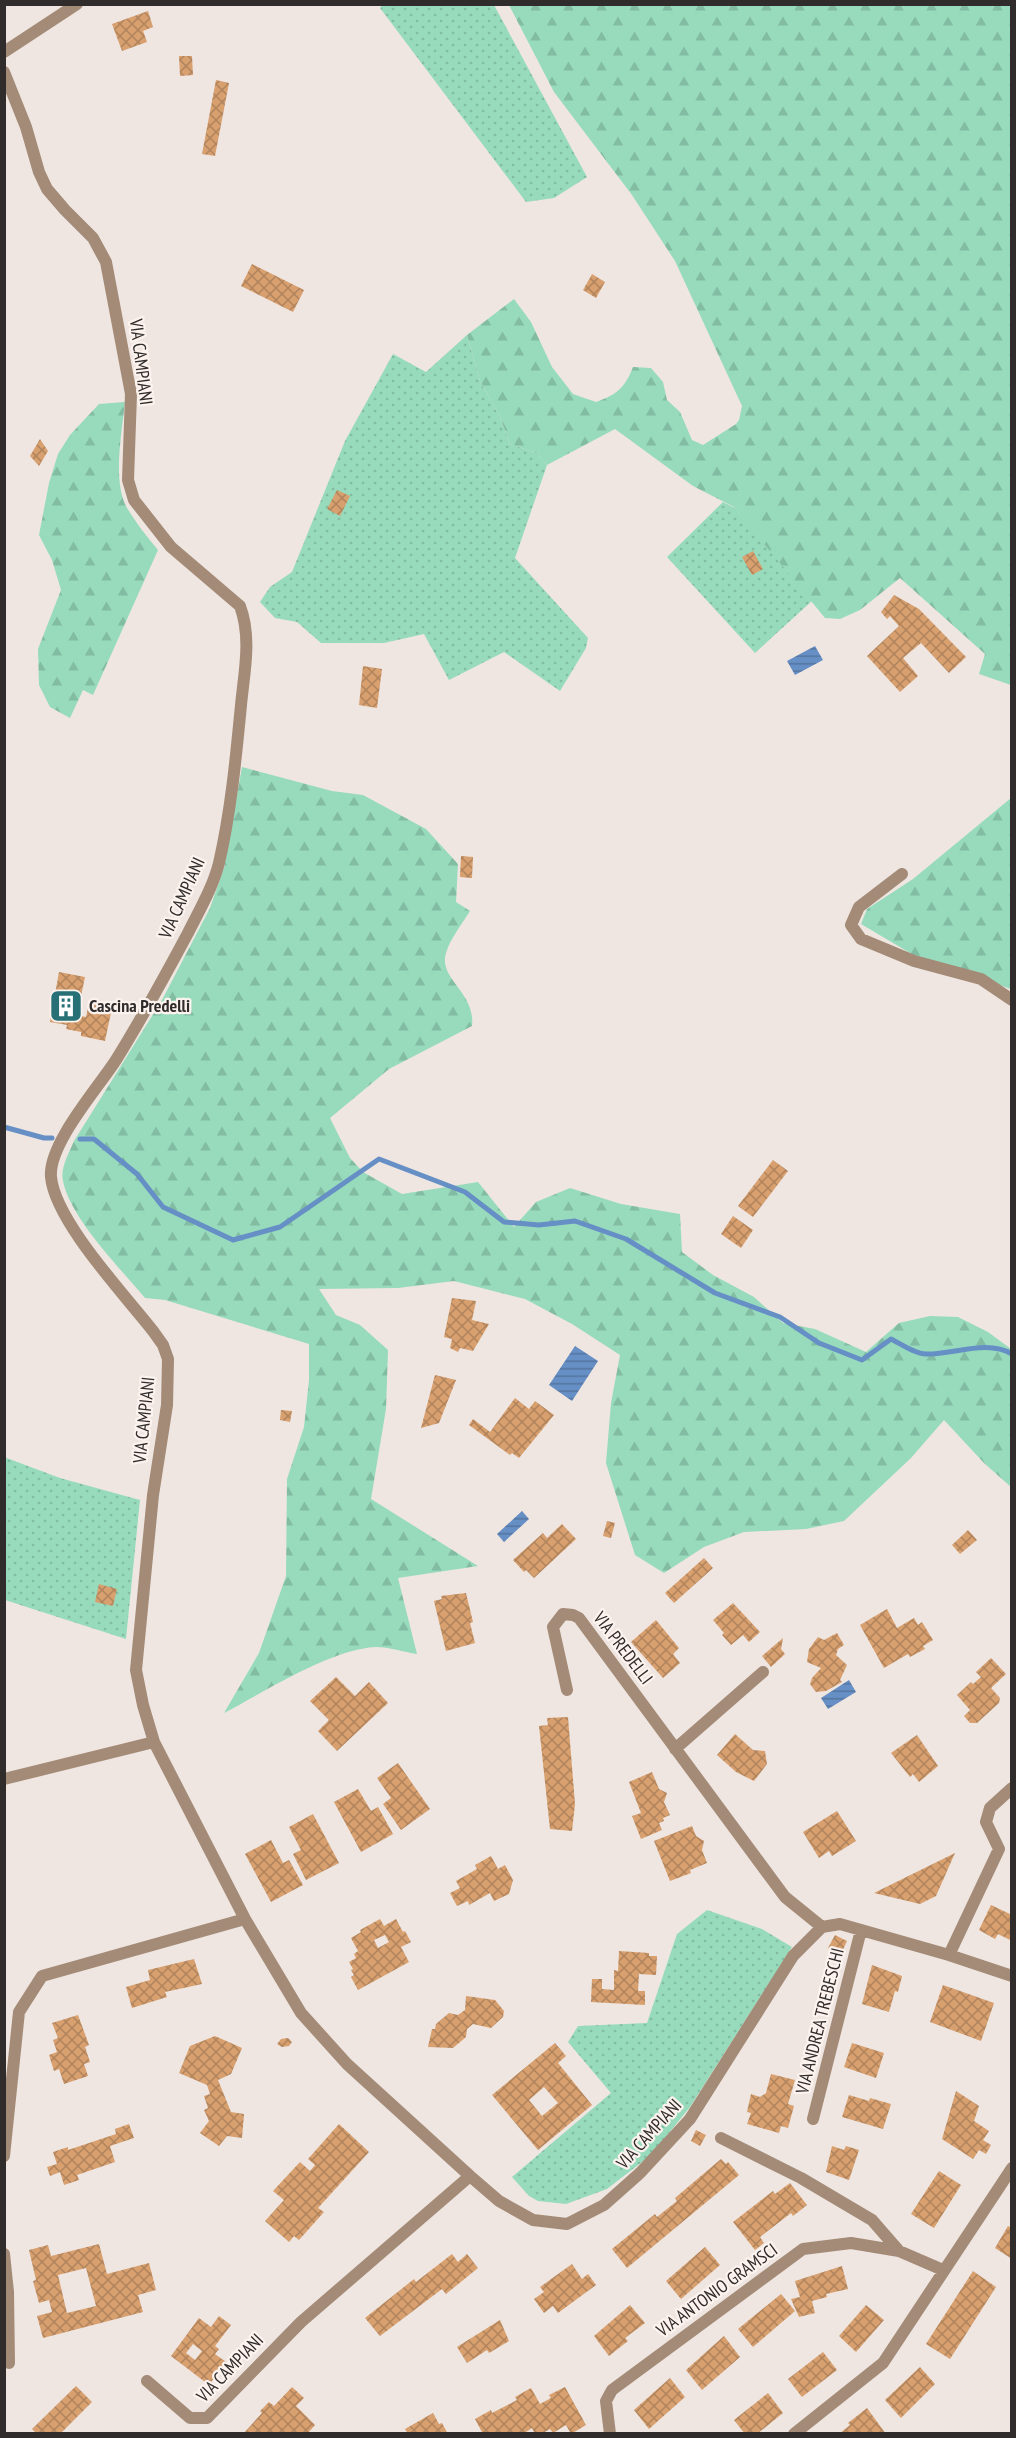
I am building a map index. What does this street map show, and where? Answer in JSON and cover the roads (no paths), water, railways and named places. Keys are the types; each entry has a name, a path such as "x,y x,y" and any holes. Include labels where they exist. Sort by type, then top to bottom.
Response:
{"street":[{"path":"4,52 77,4"},
{"name":"VIA CAMPIANI","path":"5,80 26,127 47,189 93,238 106,262 130,394 128,480 134,500 171,547 240,606 244,617 247,642 235,766 218,864 203,903 160,986 115,1062 73,1122 53,1157 51,1176 56,1198 81,1240 153,1331 163,1345 168,1359 167,1405 153,1496 136,1670 154,1742 245,1919 301,2013 346,2064 470,2176 499,2201 533,2220 567,2224 604,2205 640,2173 690,2119 794,1956 822,1927"},
{"path":"902,874 859,907 851,925 861,939 914,961 981,979 1011,1000"},
{"name":"VIA PREDELLI","path":"567,1690 553,1627 563,1614 579,1618 785,1897 822,1927"},
{"path":"675,1749 763,1672"},
{"path":"4,1779 154,1742"},
{"path":"948,1954 999,1849 986,1821 990,1808 1011,1788"},
{"path":"4,2156 19,2012 42,1976 245,1919"},
{"name":"VIA ANDREA TREBESCHI","path":"822,1927 840,1924 948,1954 1011,1976"},
{"name":"VIA ANDREA TREBESCHI","path":"813,2119 861,1930"},
{"name":"VIA ANTONIO GRAMSCI","path":"721,2138 801,2178 872,2220 899,2251"},
{"path":"794,2433 883,2364 1011,2168"},
{"name":"VIA CAMPIANI","path":"147,2381 190,2418 207,2418 301,2322 470,2176"},
{"name":"VIA ANTONIO GRAMSCI","path":"610,2433 606,2401 612,2390 803,2249 851,2243 899,2251 943,2270"},
{"path":"4,2254 9,2302 9,2363"}],"water":[{"path":"815,646 823,660 795,675 787,661"},
{"path":"575,1346 598,1361 572,1401 549,1385"},
{"path":"522,1511 529,1519 504,1542 497,1534"},
{"path":"849,1680 856,1692 828,1709 821,1698"}],"waterway":[{"path":"4,1127 52,1138"},
{"path":"80,1139 94,1139 137,1174 163,1207 233,1240 280,1227 379,1159 465,1192 504,1222 539,1225 575,1221 626,1239 715,1293 780,1317 819,1343 862,1360 891,1339 922,1354 981,1348 992,1348 1012,1354"}],"place":[{"name":"Cascina Predelli","path":"66,1006"}]}
